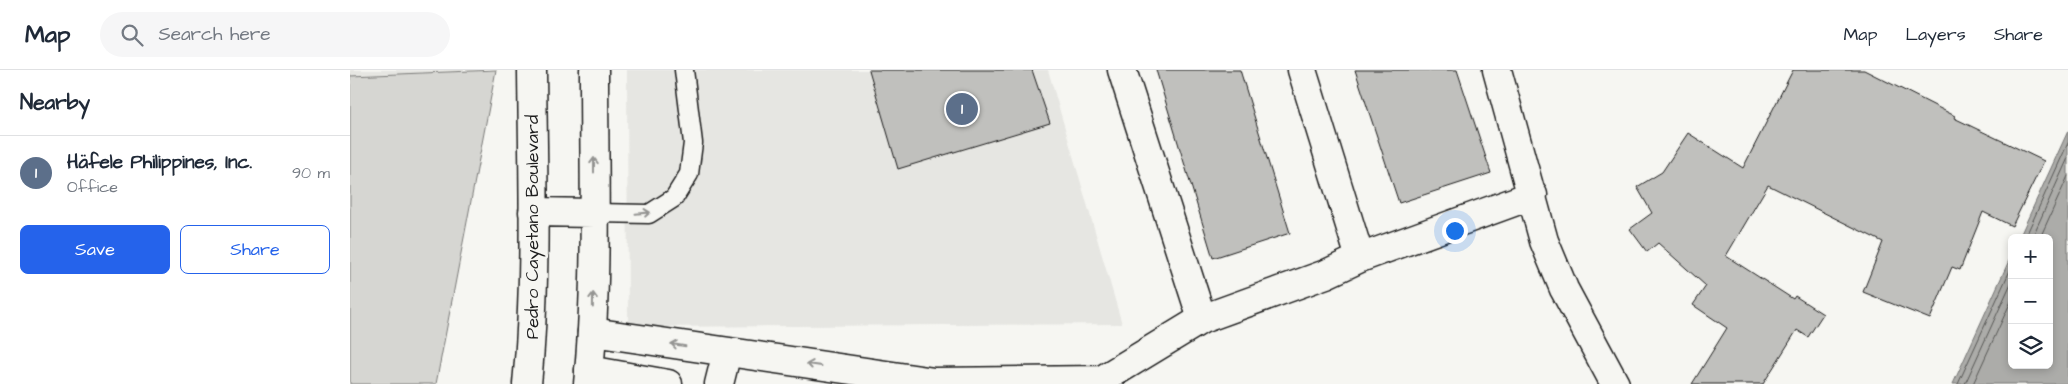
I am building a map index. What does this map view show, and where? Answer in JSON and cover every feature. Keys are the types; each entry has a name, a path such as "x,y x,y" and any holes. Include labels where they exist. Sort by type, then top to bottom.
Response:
{"street":[{"name":"Pedro Cayetano Boulevard","path":"527,384 531,345 534,212 532,70"},
{"path":"594,70 595,213 589,377 668,384"},
{"path":"1122,70 1202,319"},
{"path":"1302,70 1360,258"},
{"path":"1497,70 1533,195 1544,241 1564,289 1615,384"},
{"path":"592,332 934,383 1099,382 1202,319 1326,274 1360,258 1533,195"},
{"path":"534,212 595,213"},
{"path":"719,384 727,352"}],"lane":[{"path":"595,213 649,214 674,198 689,174 693,143 684,70"}],"shaded area":[{"path":"350,70 480,70 350,76"},
{"path":"496,70 436,384 350,384 350,76"},
{"path":"627,70 1048,70 1122,324 628,327"}],"water":[{"path":"2068,131 2068,384 1953,384 2008,263 2008,369 2053,369 2053,234 2021,234"}],"building":[{"path":"869,70 1032,70 1050,123 898,169"},
{"path":"1156,70 1240,70 1290,233 1213,258"},
{"path":"1355,70 1457,70 1491,173 1399,203"},
{"path":"1793,70 1864,70 1955,116 1954,118 2044,161 2012,226 1983,212 1960,270 1952,267 1930,319 1863,292 1883,242 1768,185 1726,256 1793,299 1795,296 1823,314 1808,337 1797,330 1763,384 1692,384 1727,328 1693,305 1706,286 1658,243 1647,252 1630,229 1652,213 1637,187 1662,172 1688,133 1743,168"}],"place":[{"name":"Häfele Philippines, Inc.","path":"962,109"}]}
